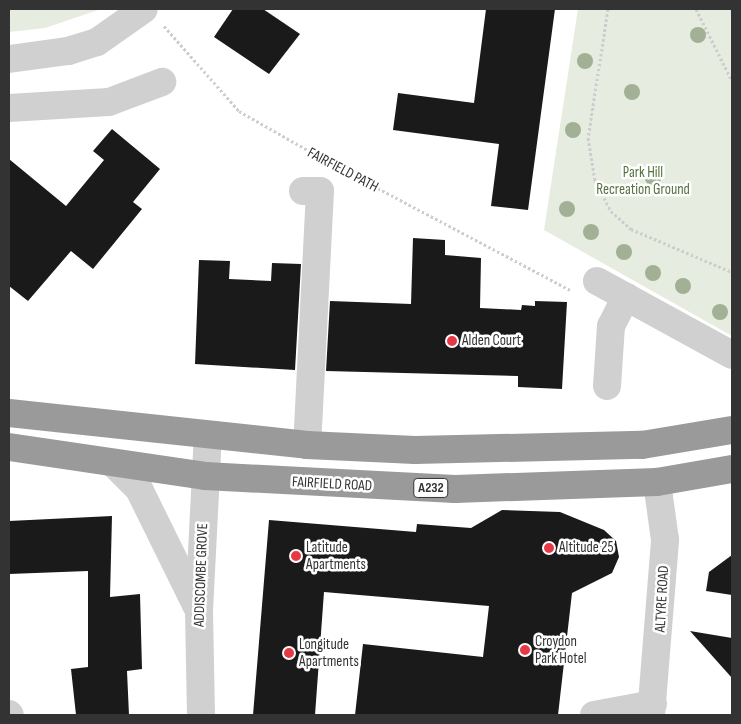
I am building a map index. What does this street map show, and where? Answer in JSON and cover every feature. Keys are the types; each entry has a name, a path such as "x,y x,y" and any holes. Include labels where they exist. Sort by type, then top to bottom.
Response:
{"highway":[{"path":"9,413 307,445 448,451 642,445 732,430"},
{"name":"FAIRFIELD ROAD","path":"9,447 205,476 455,490 658,482"},
{"name":"A232","path":"658,482 732,469"}],"street":[{"path":"9,59 68,51 97,42 151,14"},
{"path":"9,108 109,102 162,82"},
{"path":"303,191 320,191 307,445"},
{"path":"597,281 732,355"},
{"path":"607,386 611,326 626,297"},
{"name":"ADDISCOMBE GROVE","path":"201,715 199,611 208,435"},
{"path":"114,464 128,476 147,503 199,611"},
{"name":"ALTYRE ROAD","path":"652,710 665,540 658,482"},
{"path":"594,715 652,710"}],"path":[{"path":"608,9 588,138 595,180 611,211 631,229 732,272"},
{"path":"696,9 732,81"},
{"name":"FAIRFIELD PATH","path":"151,14 240,112 570,290"}],"green space":[{"path":"9,9 101,9 45,28 9,32"},
{"name":"Park Hill Recreation Ground","path":"578,9 732,9 732,336 544,230"}],"building":[{"path":"233,9 263,9 300,34 269,74 214,37"},
{"path":"486,9 555,9 528,210 491,206 499,144 393,130 398,93 474,103"},
{"path":"112,129 160,169 133,202 142,209 93,269 71,251 28,301 9,286 9,159 66,206 104,160 93,151"},
{"name":"Alden Court","path":"413,238 445,240 445,255 481,258 480,308 521,310 522,305 535,306 535,301 567,302 562,389 518,387 518,376 326,371 330,301 411,304"},
{"path":"199,260 230,261 229,279 271,281 272,263 301,264 295,370 195,364"},
{"path":"502,510 560,512 604,530 616,541 619,557 612,573 572,593 558,715 355,715 363,644 483,657 489,606 324,592 315,715 253,715 269,520 416,532 417,524 471,528"},
{"path":"112,516 110,597 140,594 142,669 127,671 129,715 76,715 71,669 88,667 88,571 9,574 9,521"},
{"path":"732,555 732,595 706,591 709,572"},
{"path":"690,631 732,638 732,678"}],"place":[{"name":"Alden Court","path":"452,341"},
{"name":"Altitude 25","path":"549,548"},
{"name":"Latitude Apartments","path":"296,556"},
{"name":"Croydon Park Hotel","path":"525,650"},
{"name":"Longitude Apartments","path":"289,653"}]}
